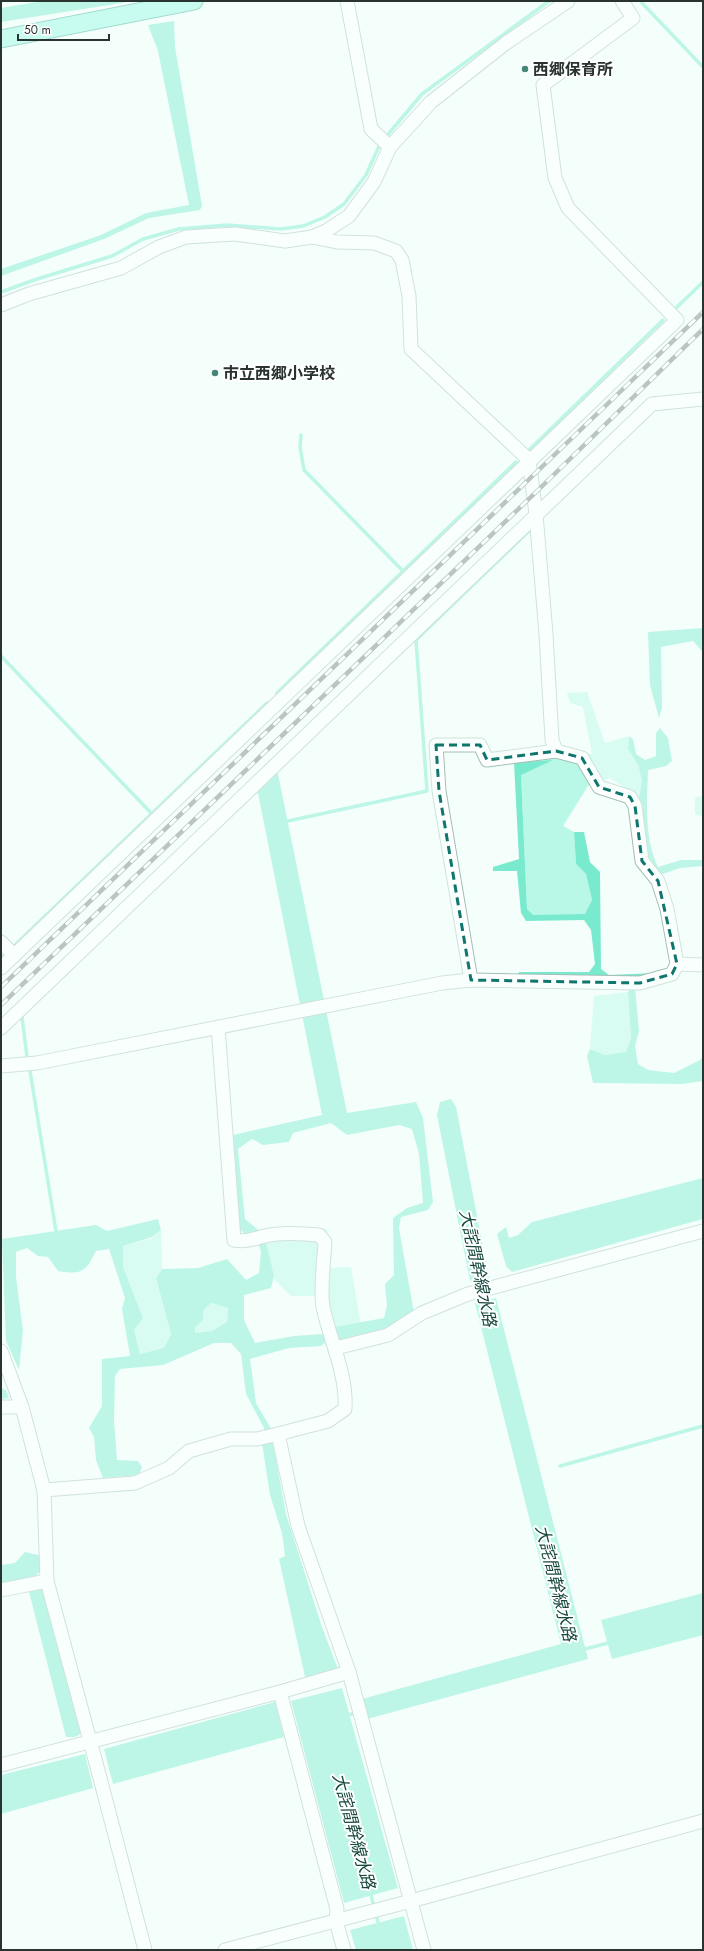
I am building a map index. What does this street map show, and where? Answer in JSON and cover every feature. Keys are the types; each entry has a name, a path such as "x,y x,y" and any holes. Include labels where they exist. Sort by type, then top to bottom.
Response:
{"main road":[{"path":"1,39 194,1"}],"street":[{"path":"347,1 371,129 390,147"},
{"path":"1,305 29,294 121,268 171,241 186,238 235,234 285,241 312,237 326,231 349,216 374,182 390,147 431,102 506,43 568,1"},
{"path":"1,968 529,460 677,320 568,208 555,178 543,85 633,18 622,1"},
{"path":"312,237 337,242 374,243 396,251 402,260 409,296 411,349 529,460 536,514 546,634 552,740 556,751"},
{"path":"1,1028 652,404 703,399"},
{"path":"1,1066 37,1063 442,983 471,980 640,983 672,974 677,964 667,909 658,881 642,861 635,806 630,797 599,787 582,758 556,751 486,760 480,745 436,745 439,791 471,980"},
{"path":"1,942 14,955"},
{"path":"677,964 703,965"},
{"path":"44,1490 135,1483 169,1468 189,1451 231,1439 257,1439 328,1421 345,1409 346,1393 336,1348 328,1326 323,1305 325,1242 319,1235 292,1233 234,1240 218,1027"},
{"path":"336,1348 388,1335 422,1314 478,1292 703,1231"},
{"path":"1,1351 22,1407 44,1490 46,1581 91,1742 145,1950"},
{"path":"1,1407 22,1407"},
{"path":"278,1434 298,1526 349,1672 424,1950"},
{"path":"1,1590 46,1581"},
{"path":"1,1765 280,1692 349,1672"},
{"path":"280,1692 337,1909 336,1921 344,1950"},
{"path":"225,1950 382,1909 703,1821"}],"highlighted area":[{"path":"436,745 480,745 487,760 556,751 582,758 599,787 630,797 635,806 642,861 658,881 677,964 672,974 640,983 471,980 439,791"}],"shaded area":[{"path":"587,692 605,743 629,736 628,749 638,765 642,780 639,798 610,778 588,786 563,826 574,832 576,864 586,874 592,900 585,915 532,915 527,909 521,775 518,753 548,746 592,754 583,707 570,703 567,693"},
{"path":"703,795 703,817 695,814 695,798"},
{"path":"628,992 631,1039 626,1053 605,1055 590,1049 594,996"},
{"path":"327,1229 329,1268 351,1267 362,1331 323,1338 319,1296 291,1296 269,1274 261,1232"},
{"path":"161,1230 162,1269 156,1278 171,1334 164,1348 140,1354 134,1330 143,1318 123,1267 123,1246 152,1238"},
{"path":"211,1303 228,1308 227,1322 212,1331 195,1333 195,1327 203,1320 203,1311"}],"water":[{"path":"43,1 134,1 1,22 1,8"},
{"path":"174,21 175,47 202,206 200,210 149,218 104,239 1,276 1,269 101,235 146,213 189,205 158,51 148,25"},
{"path":"703,628 703,656 702,651 693,641 661,647 662,708 659,718 650,685 648,632"},
{"path":"660,728 668,738 672,761 666,766 648,770 647,820 650,844 658,867 681,860 703,860 703,866 680,868 663,874 652,869 645,857 639,798 642,780 638,765 628,749 629,736 633,739 636,754 645,760 656,756 656,733"},
{"path":"553,760 521,775 527,909 533,915 585,914 592,900 586,874 576,864 574,832 584,832 590,862 600,872 601,969 609,975 657,973 630,979 517,978 519,972 589,972 595,964 591,930 584,920 526,921 521,913 517,871 493,871 493,867 519,859 514,763"},
{"path":"277,769 347,1113 416,1102 423,1118 433,1202 428,1210 401,1217 399,1228 414,1313 383,1332 344,1341 337,1339 328,1340 321,1346 289,1348 250,1359 256,1403 270,1427 286,1514 322,1627 338,1669 305,1677 279,1559 285,1556 282,1533 270,1495 262,1443 264,1428 246,1394 241,1354 231,1343 214,1343 163,1365 120,1369 115,1376 114,1421 117,1460 138,1461 142,1467 139,1475 103,1478 96,1460 94,1437 89,1428 102,1406 102,1359 130,1356 122,1309 125,1298 109,1249 96,1251 86,1268 72,1273 58,1271 48,1257 38,1256 27,1248 16,1252 16,1277 23,1330 19,1370 6,1341 2,1239 96,1225 107,1231 158,1219 161,1230 152,1237 123,1246 123,1267 143,1318 134,1330 140,1354 164,1348 171,1334 156,1278 162,1269 198,1268 227,1259 246,1280 259,1273 261,1252 255,1234 245,1234 239,1228 233,1135 322,1115 257,788","holes":["331,1123 347,1135 399,1125 412,1129 419,1154 423,1203 407,1208 393,1218 394,1275 385,1284 387,1306 384,1318 335,1327 324,1334 294,1336 255,1343 244,1320 244,1295 271,1288 274,1276 267,1246 261,1232 245,1219 238,1149 252,1139 263,1145 289,1142 293,1133","211,1303 228,1308 227,1322 212,1331 195,1333 195,1327 203,1320 203,1311"]},
{"path":"632,987 635,988 639,1031 635,1046 638,1064 648,1070 674,1073 700,1060 703,1056 703,1081 682,1084 593,1083 587,1056 590,1049 605,1055 626,1052 631,1039 628,992"},
{"path":"451,1099 456,1107 489,1278 479,1283 470,1281 437,1115 440,1102"},
{"path":"703,1178 703,1219 512,1272 506,1266 497,1234 506,1227 509,1238 518,1235 532,1222"},
{"path":"496,1298 588,1659 367,1719 362,1699 561,1644 475,1303"},
{"path":"1,1388 6,1390 9,1398 1,1399"},
{"path":"25,1552 42,1556 40,1571 34,1578 1,1583 1,1565 15,1563"},
{"path":"39,1588 44,1591 82,1733 75,1737 66,1737 29,1592"},
{"path":"703,1593 703,1635 612,1659 601,1620"},
{"path":"342,1688 398,1888 344,1903 291,1701"},
{"path":"275,1702 284,1737 113,1784 104,1749"},
{"path":"85,1754 93,1788 1,1814 1,1775"},
{"path":"404,1916 413,1950 356,1950 350,1930"}],"waterway":[{"path":"385,138 422,94 549,1"},
{"path":"642,3 703,67"},
{"path":"1,292 34,280 112,256 143,239 179,229 227,225 281,229 303,226 325,217 344,204 366,175 381,142"},
{"path":"675,309 703,282"},
{"path":"530,449 663,320"},
{"path":"301,435 300,447 304,470 403,571"},
{"path":"277,693 516,462"},
{"path":"288,821 427,791 416,640 530,530"},
{"path":"1,656 152,814"},
{"path":"15,945 267,703"},
{"path":"22,1017 27,1057"},
{"path":"30,1071 56,1231"},
{"name":"大詫間幹線水路","path":"478,1279 486,1305"},
{"path":"560,1466 703,1426"},
{"path":"581,1650 612,1642"},
{"name":"大詫間幹線水路","path":"345,1716 358,1712"},
{"name":"大詫間幹線水路","path":"370,1891 379,1926"}],"railway":[{"path":"1,987 703,312"},
{"path":"1,1005 533,495 703,329"}],"place":[{"name":"西郷保育所","path":"525,69"},
{"name":"市立西郷小学校","path":"215,373"}]}
